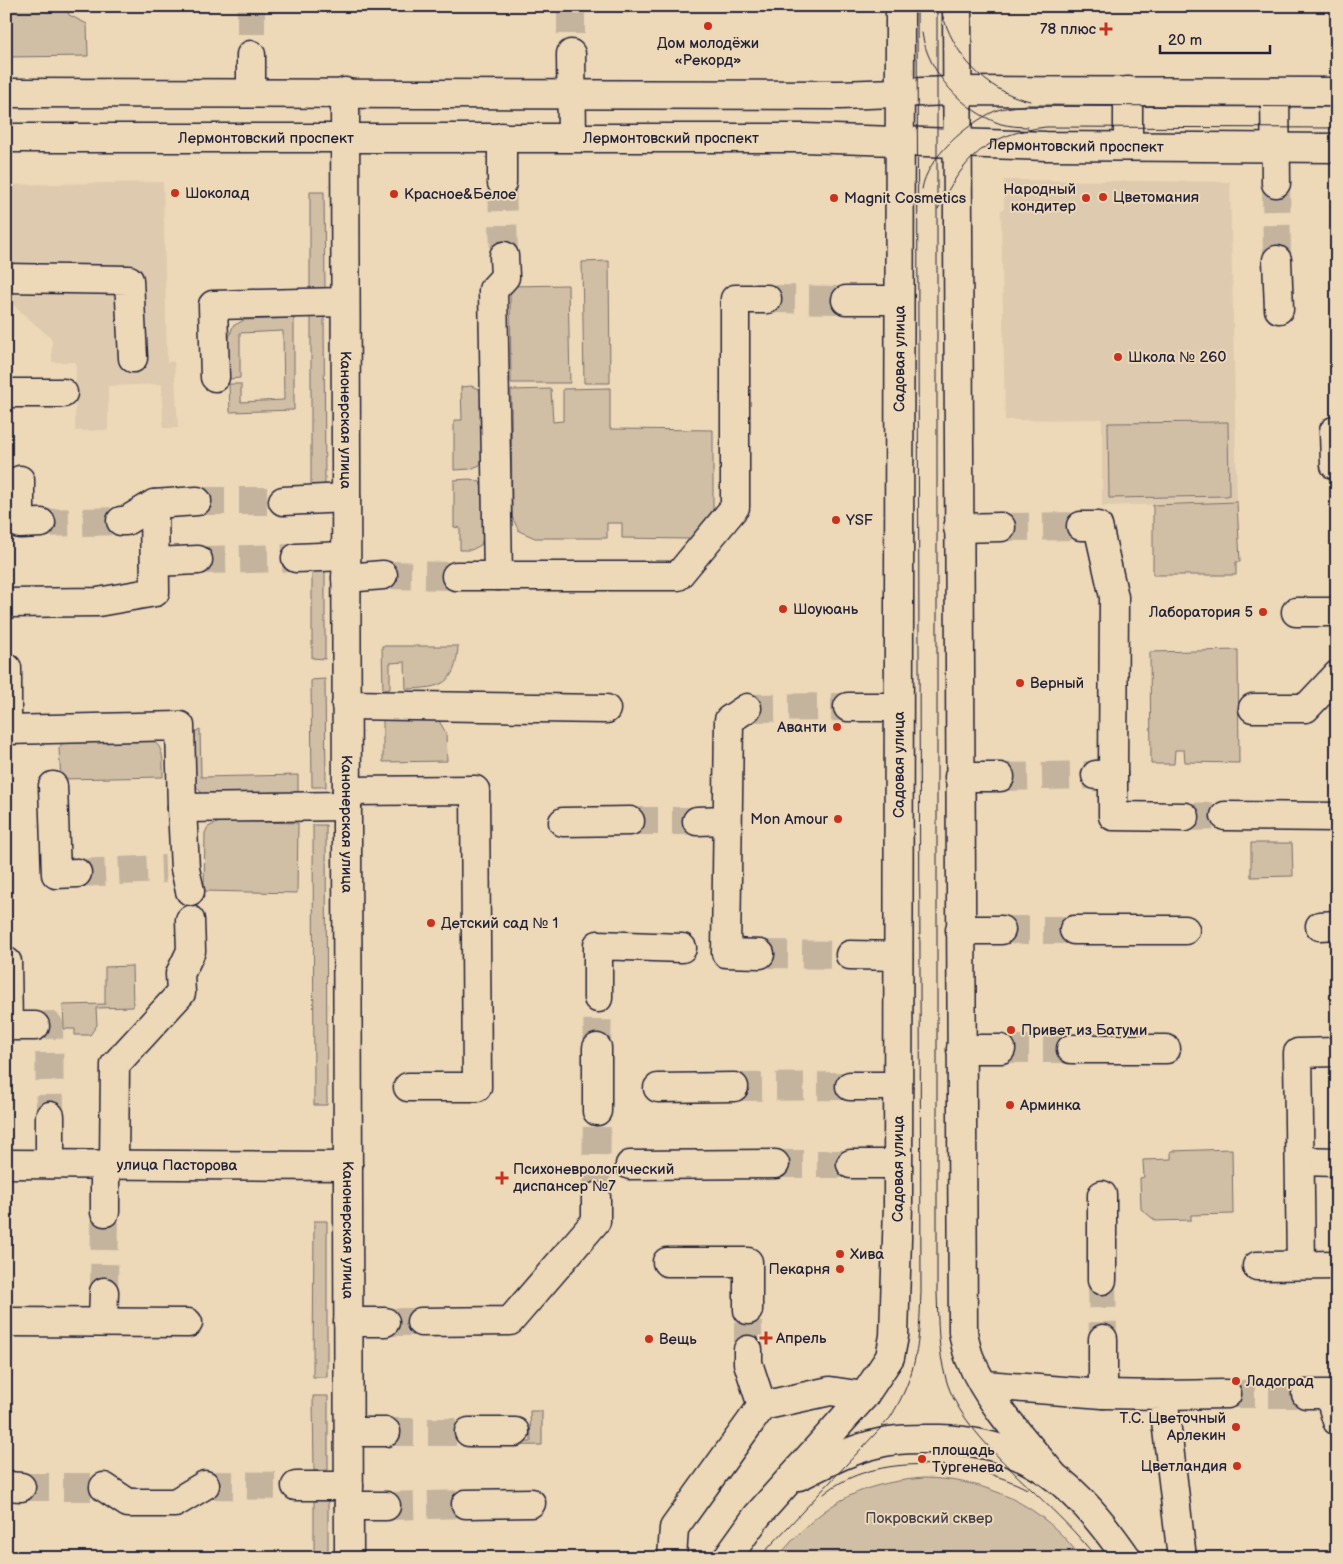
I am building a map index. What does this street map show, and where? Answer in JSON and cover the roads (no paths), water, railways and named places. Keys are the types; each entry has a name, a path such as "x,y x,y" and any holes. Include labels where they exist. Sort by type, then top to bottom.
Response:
{"street":[{"name":"Садовая улица","path":"784,1484 864,1396 890,1357 894,1336 898,1086 900,6"},
{"path":"956,6 960,1049 963,1332 969,1358 1011,1424 1053,1474 1080,1498 1103,1524 1127,1558"},
{"path":"571,54 572,137"},
{"path":"251,55 251,92"},
{"path":"1128,91 1128,146"},
{"name":"Канонерская улица","path":"345,92 344,302 349,1558"},
{"path":"1274,92 1276,182"},
{"path":"6,93 1337,92"},
{"path":"502,137 502,183"},
{"name":"Лермонтовский проспект","path":"6,138 804,138 956,144 1337,148"},
{"path":"498,576 493,290 504,277 504,256"},
{"path":"1277,260 1278,309"},
{"path":"6,278 129,280 133,358"},
{"path":"456,576 678,576 735,507 735,299 767,299"},
{"path":"846,300 899,300"},
{"path":"215,377 213,305 344,302"},
{"path":"6,394 62,393"},
{"path":"1334,431 1335,465 1337,466"},
{"path":"20,480 20,524 41,523"},
{"path":"283,501 346,498"},
{"path":"120,521 126,521 154,504 197,501"},
{"path":"8,603 98,602 155,592 154,504"},
{"path":"1081,526 1098,526 1114,597 1104,775 1113,816 1185,817"},
{"path":"958,528 1001,527"},
{"path":"296,558 383,575"},
{"path":"155,562 198,560"},
{"path":"1296,612 1337,612"},
{"path":"7,668 6,730 180,726 182,808 180,876"},
{"path":"1253,708 1306,708 1337,675"},
{"path":"346,705 606,709"},
{"path":"848,707 898,707"},
{"path":"747,708 729,720 726,953 760,954"},
{"path":"959,777 1000,777"},
{"path":"52,786 56,874 77,873"},
{"path":"182,808 475,790 477,1087 408,1088"},
{"path":"1225,816 1337,817"},
{"path":"697,821 727,820"},
{"path":"562,822 630,821"},
{"path":"105,1212 110,1164 115,1065 181,993 180,974 191,951 190,920"},
{"path":"960,930 1002,930"},
{"path":"1074,930 1185,930"},
{"path":"598,998 598,945 682,948"},
{"path":"850,955 898,956"},
{"path":"7,962 8,1026 35,1026"},
{"path":"597,1048 597,1111"},
{"path":"960,1049 1001,1049"},
{"path":"1071,1049 1166,1050"},
{"path":"1301,1265 1298,1053 1337,1052"},
{"path":"850,1086 898,1086"},
{"path":"658,1088 734,1087"},
{"path":"50,1116 50,1164"},
{"path":"1300,1161 1337,1162"},
{"name":"улица Пасторова","path":"6,1164 348,1166"},
{"path":"630,1165 775,1164"},
{"path":"850,1164 897,1164"},
{"path":"1102,1194 1102,1280"},
{"path":"422,1322 510,1321 596,1220 596,1197"},
{"path":"667,1262 748,1262 748,1310"},
{"path":"1257,1266 1337,1265"},
{"path":"103,1322 104,1292"},
{"path":"6,1322 188,1322"},
{"path":"348,1322 385,1322"},
{"path":"1103,1339 1103,1394"},
{"path":"748,1350 748,1363 762,1406"},
{"path":"985,1385 1103,1394 1226,1394"},
{"path":"672,1558 674,1528 762,1406 830,1391 864,1396"},
{"path":"1306,1394 1329,1394 1337,1421"},
{"path":"1164,1395 1182,1558"},
{"path":"349,1432 386,1432"},
{"path":"470,1432 515,1432"},
{"path":"727,1558 757,1516 784,1484 852,1451 876,1444 919,1439 951,1440 999,1448 1023,1456 1053,1474"},
{"path":"104,1486 128,1503 175,1503 205,1485"},
{"path":"296,1486 349,1496 386,1506"},
{"path":"466,1504 530,1503"}],"tunnel":[{"path":"251,6 251,55"},
{"path":"571,6 571,54"},
{"path":"502,183 504,256"},
{"path":"1276,183 1277,260"},
{"path":"767,299 846,300"},
{"path":"197,501 283,501"},
{"path":"41,523 121,521"},
{"path":"1001,527 1081,526"},
{"path":"198,560 296,558"},
{"path":"383,575 456,576"},
{"path":"747,708 848,707"},
{"path":"1000,777 1094,775"},
{"path":"1185,817 1225,816"},
{"path":"630,821 697,821"},
{"path":"77,873 165,869"},
{"path":"1001,930 1074,930"},
{"path":"760,954 850,955"},
{"path":"597,1048 598,998"},
{"path":"35,1026 49,1025 50,1116"},
{"path":"1001,1049 1071,1049"},
{"path":"734,1087 850,1086"},
{"path":"596,1197 597,1111"},
{"path":"775,1164 851,1164"},
{"path":"104,1292 105,1212"},
{"path":"1102,1280 1103,1339"},
{"path":"748,1310 748,1350"},
{"path":"385,1322 421,1322"},
{"path":"1227,1394 1306,1394"},
{"path":"386,1432 469,1432"},
{"path":"205,1485 296,1486"},
{"path":"21,1487 104,1487"},
{"path":"386,1506 466,1504"}],"tram line":[{"path":"759,1558 890,1418 912,1372 918,1342 921,1292 917,6"},
{"path":"937,6 937,1292 940,1347 946,1379 956,1402 971,1426 990,1449 1079,1537 1096,1558"},
{"path":"941,10 946,26 954,41 962,55 973,68 998,89 1030,101"},
{"path":"922,33 926,48 940,76 961,100 973,110 1001,124 1028,127"},
{"path":"922,189 925,177 932,165 950,143 972,124 995,111 1006,108 1026,105 1337,107"},
{"path":"938,209 957,176 979,152 992,143 1025,130 1046,127 1337,128"},
{"path":"824,1494 845,1480 869,1471 896,1466 924,1464 952,1466 980,1472 1005,1479 1027,1489"}],"place":[{"name":"Дом молодёжи «Рекорд»","path":"708,26"},
{"name":"78 плюс","path":"1106,29"},
{"name":"Шоколад","path":"175,193"},
{"name":"Красное&Белое","path":"394,194"},
{"name":"Цветомания","path":"1103,197"},
{"name":"Magnit Cosmetics","path":"834,198"},
{"name":"Народный кондитер","path":"1086,198"},
{"name":"Школа № 260","path":"1118,357"},
{"name":"YSF","path":"836,520"},
{"name":"Шоуюань","path":"783,609"},
{"name":"Лаборатория 5","path":"1263,612"},
{"name":"Верный","path":"1020,683"},
{"name":"Аванти","path":"837,727"},
{"name":"Mon Amour","path":"838,819"},
{"name":"Детский сад № 1","path":"431,923"},
{"name":"Привет из Батуми","path":"1011,1030"},
{"name":"Арминка","path":"1010,1105"},
{"name":"Психоневрологический диспансер №7","path":"502,1178"},
{"name":"Хива","path":"840,1254"},
{"name":"Пекарня","path":"840,1269"},
{"name":"Апрель","path":"766,1338"},
{"name":"Вещь","path":"649,1339"},
{"name":"Ладоград","path":"1236,1381"},
{"name":"Т.С. Цветочный Арлекин","path":"1236,1427"},
{"name":"площадь Тургенева","path":"922,1459"},
{"name":"Цветландия","path":"1237,1466"}],"park label":[{"name":"Покровский сквер","path":"929,1518"}]}
